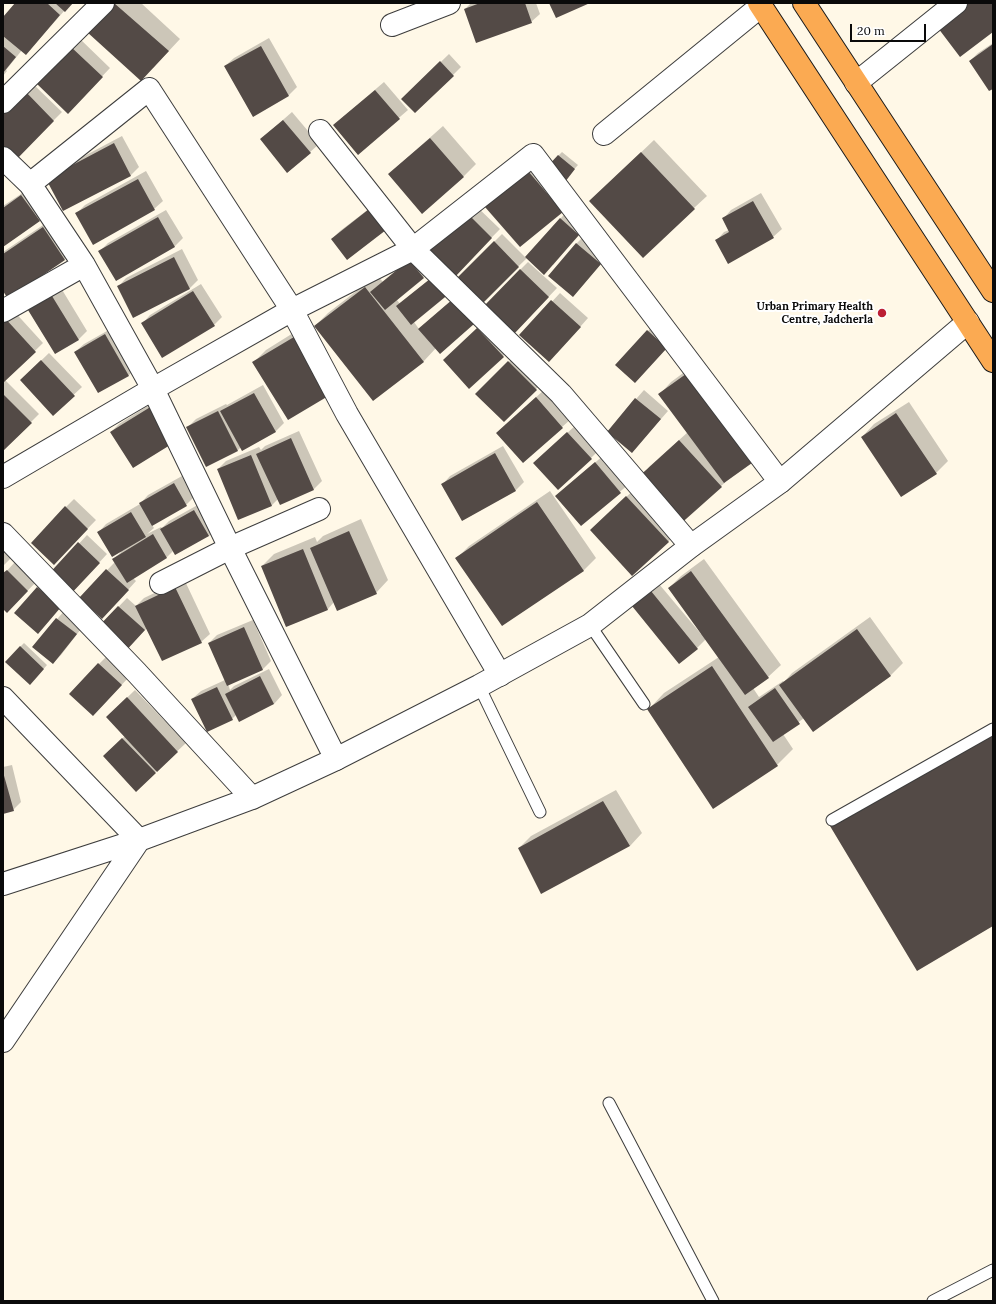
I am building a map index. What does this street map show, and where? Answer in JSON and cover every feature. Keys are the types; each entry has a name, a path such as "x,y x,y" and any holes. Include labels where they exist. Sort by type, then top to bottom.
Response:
{"highway":[{"path":"804,3 856,83 990,279"},
{"path":"760,5 993,361"}],"street":[{"path":"3,102 103,3"},
{"path":"392,25 449,3"},
{"path":"856,83 956,3"},
{"path":"604,134 760,5"},
{"path":"30,184 149,89 292,310 347,414 500,675"},
{"path":"320,131 412,249 561,394 691,546"},
{"path":"3,477 292,310 412,249 533,155 780,482"},
{"path":"3,158 30,184 84,265 153,389 230,548 336,759"},
{"path":"3,311 84,265"},
{"path":"3,884 138,840 252,798 336,759 479,686 590,625 691,546 780,482 968,322"},
{"path":"161,582 230,548 320,509"},
{"path":"3,534 137,673 252,798"},
{"path":"3,698 138,840"},
{"path":"3,1041 138,840"}],"lane":[{"path":"590,625 644,704"},
{"path":"479,686 540,812"},
{"path":"832,820 993,729"},
{"path":"609,1103 713,1301"},
{"path":"933,1301 993,1270"}],"building":[{"path":"15,3 47,3 60,15 26,55 3,36 3,17"},
{"path":"55,3 73,3 65,12"},
{"path":"114,3 169,51 141,81 87,32"},
{"path":"480,3 525,3 532,23 476,43 464,9"},
{"path":"549,3 590,3 556,18"},
{"path":"962,3 993,3 993,32 960,57 935,24"},
{"path":"993,44 993,89 989,91 969,61"},
{"path":"3,46 16,57 3,73"},
{"path":"70,46 103,77 68,114 35,82"},
{"path":"261,46 289,96 253,117 224,66"},
{"path":"440,61 454,76 415,113 401,99"},
{"path":"24,90 54,121 15,161 3,149 3,111"},
{"path":"375,90 400,119 358,155 333,125"},
{"path":"283,120 311,153 287,173 260,139"},
{"path":"430,138 464,177 422,214 388,174"},
{"path":"114,143 131,176 63,211 46,179"},
{"path":"641,152 695,209 643,258 589,201"},
{"path":"558,155 575,169 565,182 547,167"},
{"path":"528,171 563,212 520,247 485,207"},
{"path":"138,179 155,210 93,245 75,213"},
{"path":"21,195 40,221 3,247 3,208"},
{"path":"753,201 774,238 728,264 715,240 729,232 722,218"},
{"path":"369,209 386,230 347,260 331,239"},
{"path":"465,211 492,238 454,278 426,251"},
{"path":"158,217 175,247 116,281 98,251"},
{"path":"560,218 579,235 544,275 525,257"},
{"path":"43,227 65,260 8,299 3,291 3,254"},
{"path":"494,241 519,267 479,307 453,282"},
{"path":"576,243 601,264 573,297 548,276"},
{"path":"174,257 190,289 133,318 117,286"},
{"path":"409,260 424,278 385,310 370,292"},
{"path":"520,269 549,297 514,334 484,306"},
{"path":"435,275 450,293 411,325 396,306"},
{"path":"365,287 424,362 373,401 314,326"},
{"path":"193,291 215,326 162,358 141,323"},
{"path":"52,296 79,340 55,354 28,310"},
{"path":"453,299 474,324 440,354 418,329"},
{"path":"551,300 581,327 549,362 519,335"},
{"path":"3,316 36,352 3,383"},
{"path":"477,328 504,357 469,389 443,360"},
{"path":"647,330 667,348 635,383 615,365"},
{"path":"105,334 129,376 98,393 74,352"},
{"path":"294,337 330,395 288,420 252,362"},
{"path":"41,360 75,396 53,416 20,380"},
{"path":"508,361 537,390 504,422 475,394"},
{"path":"686,374 752,463 724,483 658,394"},
{"path":"254,393 276,432 242,451 220,411"},
{"path":"3,394 32,423 3,451"},
{"path":"536,397 563,428 523,463 496,433"},
{"path":"635,398 661,419 632,453 607,432"},
{"path":"152,406 175,442 133,468 110,432"},
{"path":"218,411 238,451 206,467 186,427"},
{"path":"896,413 937,474 901,497 861,437"},
{"path":"567,432 592,459 558,490 533,463"},
{"path":"291,438 314,490 280,505 256,454"},
{"path":"679,440 722,487 677,527 635,480"},
{"path":"495,453 516,491 462,521 441,484"},
{"path":"251,455 272,506 238,520 217,469"},
{"path":"595,462 621,493 581,526 555,496"},
{"path":"174,483 187,506 152,526 139,503"},
{"path":"626,496 669,542 632,576 590,530"},
{"path":"537,502 584,571 502,626 455,558"},
{"path":"65,506 88,529 54,565 31,543"},
{"path":"194,510 209,536 175,555 160,529"},
{"path":"131,512 146,537 112,557 97,532"},
{"path":"349,531 377,594 337,611 310,548"},
{"path":"153,534 167,558 127,583 112,559"},
{"path":"78,542 100,563 68,597 46,577"},
{"path":"303,549 328,610 286,627 261,566"},
{"path":"106,569 129,590 102,619 79,598"},
{"path":"7,570 28,591 7,613 3,609 3,573"},
{"path":"691,571 769,678 745,695 668,588"},
{"path":"37,587 61,607 38,634 14,613"},
{"path":"175,587 202,643 162,661 135,606"},
{"path":"651,591 698,649 679,664 632,606"},
{"path":"118,606 145,630 123,654 96,629"},
{"path":"56,618 77,634 53,664 32,647"},
{"path":"244,627 263,670 227,686 208,643"},
{"path":"857,629 891,676 813,732 779,685"},
{"path":"20,646 44,669 30,685 5,662"},
{"path":"98,663 122,685 93,716 69,694"},
{"path":"712,666 778,766 713,809 647,709"},
{"path":"260,676 274,704 239,722 225,694"},
{"path":"217,687 233,720 207,732 191,699"},
{"path":"775,688 800,724 773,742 748,707"},
{"path":"127,697 178,752 157,772 106,717"},
{"path":"993,730 993,926 917,971 830,826"},
{"path":"122,738 156,773 136,792 103,756"},
{"path":"3,772 14,811 3,814"},
{"path":"603,801 630,846 541,894 518,848"}],"place":[{"name":"Urban Primary Health Centre, Jadcherla","path":"882,313"}]}
